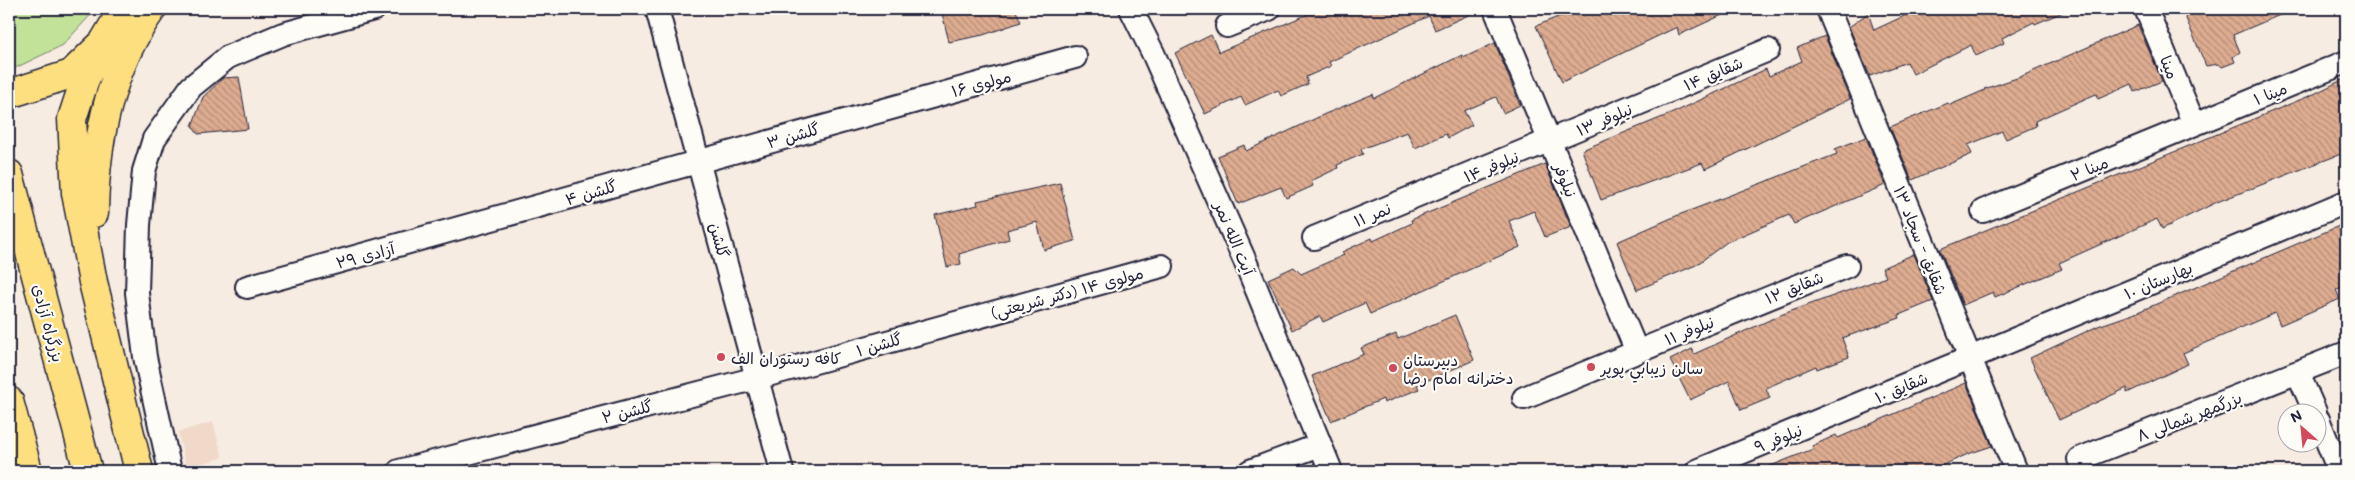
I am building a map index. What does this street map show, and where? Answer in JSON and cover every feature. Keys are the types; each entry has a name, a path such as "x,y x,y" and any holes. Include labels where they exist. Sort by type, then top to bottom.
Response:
{"main road":[{"path":"123,9 85,79 72,119 76,192 93,282 139,471"},
{"path":"93,282 95,170 100,132 116,76 152,9"},
{"path":"18,92 71,74 103,43"},
{"name":"بزرگراه آزادی","path":"9,174 88,471"},
{"path":"9,401 28,471"}],"street":[{"path":"170,471 145,358 137,293 138,225 144,171 154,139 190,87 228,57 283,34 374,9"},
{"name":"گلشن","path":"657,9 782,471"},
{"name":"آیت الله نمر","path":"1131,9 1153,53 1245,261 1320,445 1328,470"},
{"path":"1227,26 1269,9"},
{"name":"نیلوفر","path":"1494,9 1637,352"},
{"name":"شقایق - سجاد ۱۳","path":"1828,9 2016,471"},
{"name":"مینا","path":"2146,9 2194,124"},
{"name":"شقایق ۱۴","path":"1659,96 1768,50"},
{"name":"مولوی ۱۶","path":"887,109 1076,57"},
{"name":"مینا ۱","path":"2194,124 2346,62"},
{"name":"نیلوفر ۱۳","path":"1550,141 1659,96"},
{"name":"گلشن ۳","path":"698,161 887,109"},
{"name":"مینا ۲","path":"1984,211 2194,124"},
{"name":"نیلوفر ۱۴","path":"1432,190 1550,141"},
{"name":"گلشن ۴","path":"484,222 698,161"},
{"name":"نمر ۱۱","path":"1314,238 1432,190"},
{"name":"بهارستان ۱۰","path":"1969,358 2346,202"},
{"name":"آزادی ۲۹","path":"247,287 484,222"},
{"name":"مولوی ۱۴ (دکتر شریعتی)","path":"971,319 1162,266"},
{"name":"شقایق ۱۲","path":"1742,309 1847,266"},
{"name":"نیلوفر ۱۱","path":"1524,398 1742,309"},
{"name":"گلشن ۱","path":"757,378 971,319"},
{"name":"بزرگمهر شمالی ۸","path":"2079,459 2346,353"},
{"name":"شقایق ۱۰","path":"1832,415 1969,358"},
{"path":"2298,373 2311,402"},
{"name":"گلشن ۲","path":"399,471 757,378"},
{"name":"نیلوفر ۹","path":"1697,471 1832,415"},
{"path":"2328,444 2339,471"},
{"path":"1250,471 1320,445"}],"shaded area":[{"path":"213,422 223,458 186,467 178,432"}],"green space":[{"path":"9,9 96,9 63,45 9,71"}],"building":[{"path":"941,9 1015,9 1021,22 983,35 949,42"},
{"path":"1320,9 1482,9 1435,30 1429,16 1329,62 1331,66 1306,77 1308,84 1281,96 1278,90 1245,105 1241,97 1205,114 1175,53 1211,35 1219,52"},
{"path":"1577,9 1735,9 1679,35 1677,27 1562,82 1536,26"},
{"path":"1919,9 2070,9 2035,24 2034,22 2002,38 2004,43 1976,56 1971,45 1913,74 1907,62 1870,76 1849,27 1868,13 1874,30"},
{"path":"2182,9 2294,9 2233,35 2240,52 2233,57 2235,62 2222,67 2219,64 2206,66"},
{"path":"2138,25 2162,81 2135,92 2132,84 2098,99 2096,94 2035,121 2036,126 2006,139 2002,131 1968,145 1972,154 1912,180 1890,127 1948,103 1950,105 1984,89 2020,77"},
{"path":"1825,36 1850,99 1705,169 1702,163 1601,200 1582,150 1675,112 1766,69 1769,76 1802,61 1797,48"},
{"path":"1495,43 1520,105 1503,113 1496,97 1464,111 1472,125 1448,138 1446,134 1415,148 1407,132 1361,149 1363,154 1337,165 1338,168 1311,181 1313,186 1286,198 1281,187 1238,204 1218,156 1244,145 1246,151 1325,114 1373,94 1374,98 1462,55 1463,58"},
{"path":"239,77 248,129 198,134 192,126 203,97 223,78"},
{"path":"2346,78 2346,152 2217,202 2162,229 2157,219 2059,263 2062,269 1995,297 1993,292 1963,305 1940,249 2314,94"},
{"path":"1866,137 1885,185 1794,224 1789,215 1727,242 1696,265 1637,290 1617,242 1676,216 1837,154 1835,149"},
{"path":"1545,164 1571,227 1545,237 1534,211 1509,221 1520,247 1370,314 1365,303 1323,322 1320,316 1292,330 1268,279 1294,267 1301,274 1344,255 1342,252 1372,238 1373,241 1412,223 1411,220"},
{"path":"1060,183 1075,241 1044,250 1037,222 1007,230 1009,239 959,254 961,264 947,267 935,215 978,205 977,201"},
{"path":"2346,223 2346,285 2336,290 2340,299 2280,325 2275,313 2183,353 2188,364 2127,393 2127,388 2059,420 2030,358 2098,326 2133,314"},
{"path":"1914,254 1933,301 1899,315 1900,318 1842,338 1849,357 1817,369 1816,366 1766,388 1770,398 1741,410 1729,381 1690,400 1670,360 1692,349 1694,354 1783,314 1886,277 1882,268"},
{"name":"دبیرستان دخترانه امام رضا","path":"1455,315 1474,360 1417,385 1419,389 1384,403 1383,399 1331,421 1312,376 1364,354 1361,348 1396,334 1398,339"},
{"path":"1966,383 1992,446 1968,454 1930,471 1868,471 1865,464 1849,471 1758,471 1813,449 1812,446 1836,435 1838,438"}],"place":[{"name":"کافه رستوران الف","path":"721,357"},
{"name":"سالن زيبابي پوپر","path":"1591,367"},
{"name":"دبیرستان دخترانه امام رضا","path":"1393,368"}]}
